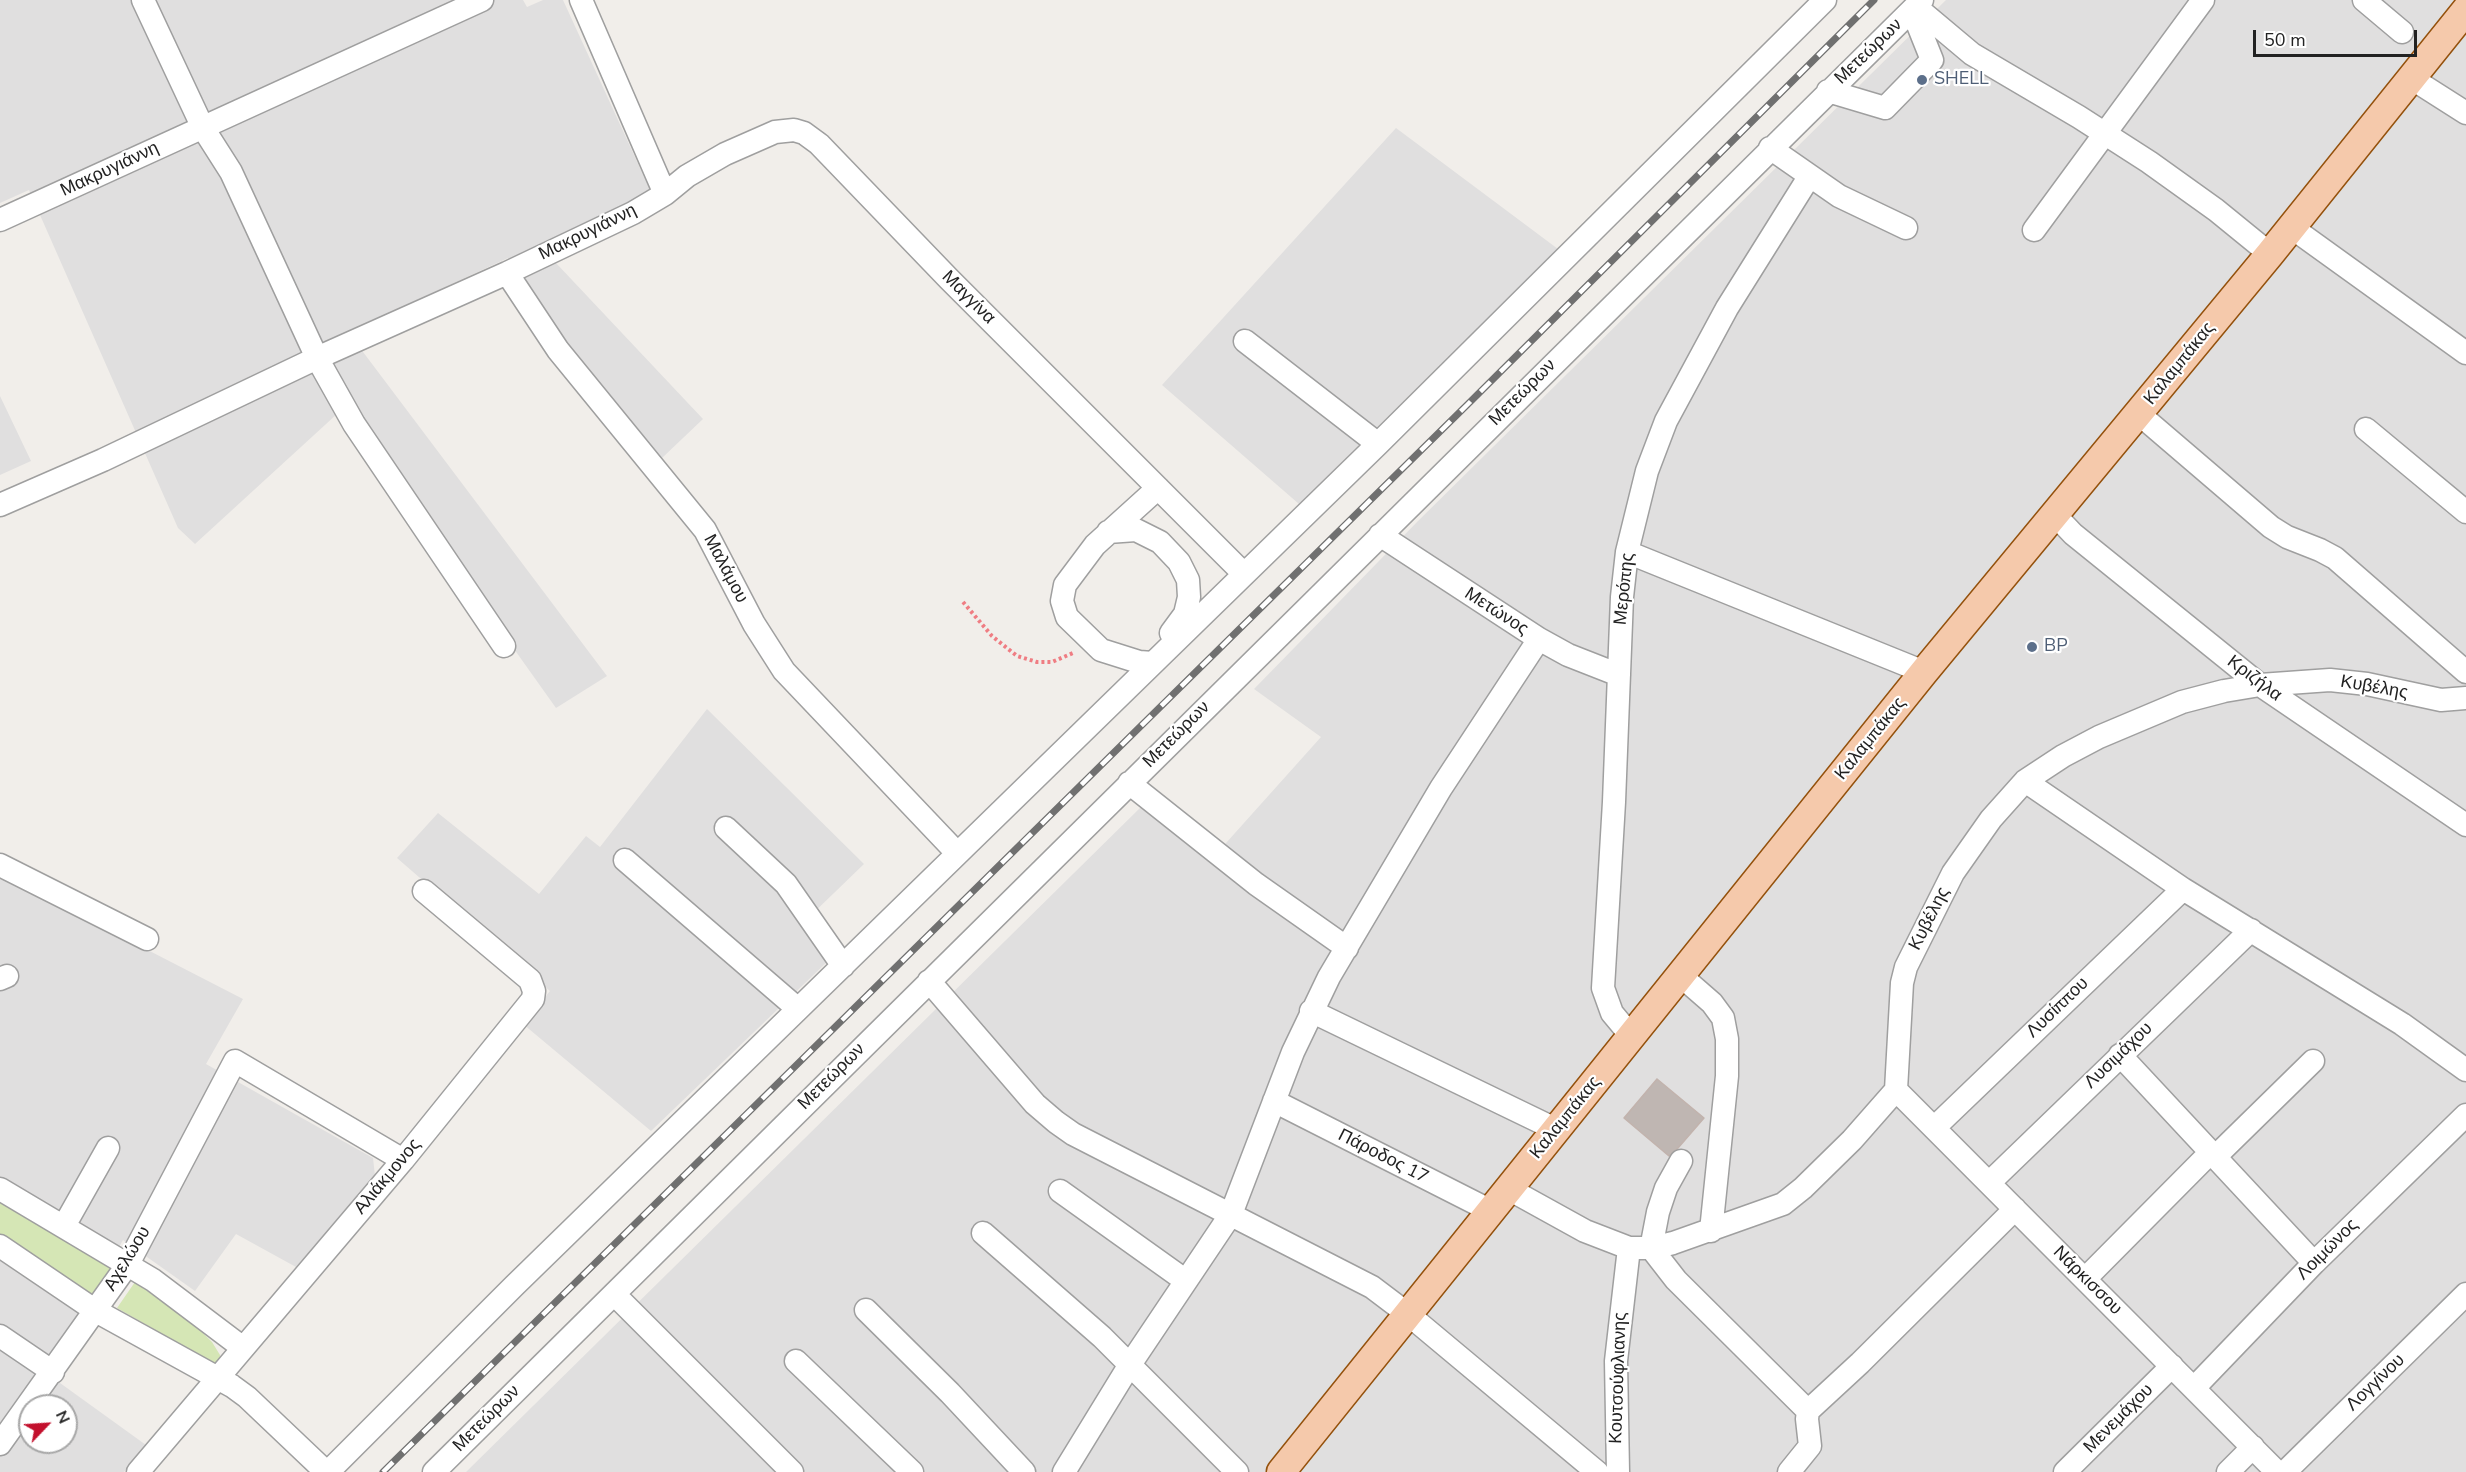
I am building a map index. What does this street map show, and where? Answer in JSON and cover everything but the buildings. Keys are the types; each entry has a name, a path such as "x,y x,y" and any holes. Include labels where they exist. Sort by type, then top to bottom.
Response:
{"main road":[{"name":"Καλαμπάκας","path":"1281,1472 1924,672 2270,254 2466,10"}],"street":[{"path":"143,0 203,128 231,172 317,358 354,424 504,646"},
{"name":"Μακρυγιάννη","path":"0,220 482,0"},
{"path":"581,0 665,194"},
{"path":"0,1246 96,1311 219,1378 247,1397 327,1472 514,1286 843,966 1146,663 1244,574 1378,444 1825,0"},
{"path":"2034,230 2203,0"},
{"path":"2364,0 2402,32"},
{"path":"1917,6 1988,65 2105,134 2194,194 2270,254"},
{"path":"1828,91 1885,108 1932,60 1917,6"},
{"name":"Μετεώρων","path":"438,1471 929,981 1770,148 1917,6"},
{"path":"2411,78 2466,113"},
{"name":"Μαγγίνα","path":"665,194 702,166 736,149 785,129 804,133 819,144 949,279 1244,574"},
{"path":"1770,148 1809,177 1862,209 1906,228"},
{"name":"Μερόπης","path":"1632,1036 1612,1012 1603,988 1622,597 1628,552 1647,471 1670,412 1727,308 1809,177"},
{"name":"Μακρυγιάννη","path":"0,505 103,460 317,358 507,273 633,213 665,194"},
{"path":"2291,228 2466,353"},
{"name":"Μαλάμου","path":"507,273 558,350 705,530 754,624 784,671 957,853"},
{"path":"1245,341 1284,374 1378,444"},
{"path":"2139,414 2271,528 2335,558 2466,672"},
{"path":"2366,429 2466,512"},
{"path":"1146,663 1101,650 1067,617 1062,601 1065,585 1108,532 1158,488"},
{"name":"Κριζήλα","path":"2055,515 2073,534 2260,685 2466,825"},
{"path":"1108,532 1136,530 1160,542 1179,562 1188,580 1189,597 1185,614 1173,638"},
{"name":"Μετώνος","path":"1380,535 1539,639 1568,655 1619,675"},
{"path":"1628,552 1924,672"},
{"path":"1064,1472 1129,1366 1231,1214 1311,1011 1441,788 1539,639"},
{"name":"Κυβέλης","path":"1896,1090 1902,983 1906,967 1953,873 1991,819 2025,781 2063,756 2154,713 2224,691 2260,685 2330,680 2350,681 2441,700 2466,698"},
{"path":"2025,781 2183,889 2402,1024 2466,1070"},
{"path":"1129,783 1256,884 1347,948"},
{"path":"726,828 786,884 843,966"},
{"path":"625,860 798,1009"},
{"path":"0,865 147,939"},
{"name":"Λυσίππου","path":"1934,1128 2183,889"},
{"name":"Αλιάκμονος","path":"138,1472 403,1160 527,1008 534,996 534,987 530,980 424,891"},
{"name":"Λυσιμάχου","path":"1989,1183 2251,930"},
{"path":"1681,976 1712,1003 1723,1018 1727,1039 1727,1076 1711,1231"},
{"path":"929,981 1035,1104 1056,1122 1073,1134 1372,1287 1409,1315 1597,1472"},
{"path":"1311,1011 1557,1130"},
{"path":"2120,1055 2314,1263"},
{"name":"Αχελώου","path":"0,1444 128,1264 235,1061 403,1160"},
{"path":"2085,1279 2213,1154 2313,1061"},
{"path":"1500,1200 1629,1248 1653,1248 1774,1209 1793,1197 1852,1140 1896,1090"},
{"name":"Νάρκισσου","path":"1896,1090 2277,1472"},
{"name":"Πάροδος 17","path":"1274,1101 1500,1200"},
{"name":"Λοιμώνος","path":"2194,1388 2314,1263 2466,1115"},
{"path":"64,1226 108,1148"},
{"path":"1681,1161 1666,1188 1658,1212 1653,1248 1676,1280 1808,1412"},
{"path":"0,1189 128,1264 186,1304 243,1348"},
{"path":"1060,1191 1186,1281"},
{"path":"1789,1472 1810,1446 1808,1412 2015,1209"},
{"path":"983,1233 1102,1337 1237,1472"},
{"name":"Κουτσούφλιανης","path":"1618,1472 1616,1360 1629,1248"},
{"path":"614,1294 792,1472"},
{"name":"Λογγίνου","path":"2285,1472 2466,1294"},
{"path":"866,1310 950,1393 1024,1472"},
{"path":"0,1336 53,1372"},
{"path":"796,1361 912,1472"},
{"name":"Μενεμάχου","path":"2065,1472 2172,1366"},
{"path":"2228,1472 2253,1447"}],"path":[{"path":"963,602 992,636 1017,656 1037,662 1052,662 1091,642"}],"shaded area":[{"path":"0,0 523,0 527,7 543,0 563,0 651,192 540,246 703,419 662,458 565,349 508,258 348,332 607,676 556,708 492,618 349,403 195,544 178,528 29,190 0,203"},
{"path":"1946,0 2466,0 2466,1472 466,1472 1141,807 1209,862 1321,737 1254,689 1418,521"},
{"path":"1396,128 1558,249 1299,504 1162,385"},
{"path":"0,396 31,461 0,475"},
{"path":"707,709 864,864 804,922 829,960 651,1131 523,1024 550,991 397,858 438,813 539,894 586,836 600,847"},
{"path":"0,874 243,999 206,1064 373,1158 375,1176 296,1267 236,1234 195,1291 123,1240 82,1314 42,1370 75,1394 18,1394 18,1454 78,1454 78,1396 146,1445 124,1472 0,1472"}],"green space":[{"path":"0,1203 112,1267 95,1299 0,1236"},
{"path":"135,1282 198,1328 212,1342 220,1355 221,1362 218,1366 117,1308"}],"railway":[{"path":"383,1472 1467,405 1874,0"}],"place":[{"name":"SHELL","path":"1922,80"},
{"name":"BP","path":"2032,647"}]}
